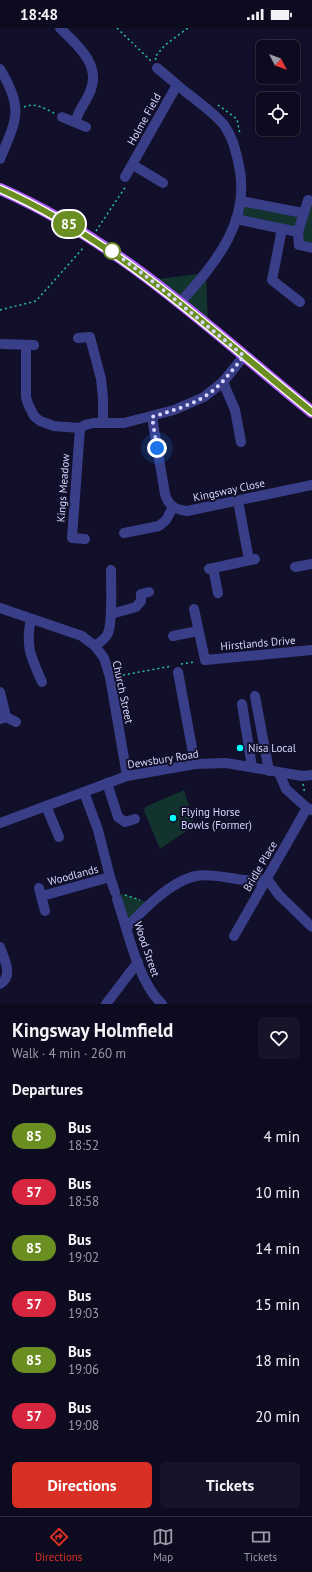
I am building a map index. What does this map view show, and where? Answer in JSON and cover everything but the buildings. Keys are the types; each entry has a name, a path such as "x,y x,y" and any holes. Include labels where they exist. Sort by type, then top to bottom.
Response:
{"main road":[{"path":"0,189 31,202 92,238 141,272 312,412"}],"street":[{"path":"60,28 86,54 92,70 93,77 90,93 79,111 76,122"},
{"path":"158,68 214,115 223,125 231,136 241,174 241,201 232,231 217,259 180,303"},
{"path":"0,69 12,93 17,110 12,130 0,159"},
{"name":"Holme Field","path":"125,177 177,85"},
{"path":"62,117 86,127"},
{"path":"133,165 163,182"},
{"path":"312,201 308,200 298,232 299,245 312,248"},
{"path":"241,201 303,213"},
{"path":"236,219 298,232"},
{"path":"282,229 272,280 300,302"},
{"path":"78,338 90,337 101,380 103,398 102,422"},
{"path":"2,344 30,345 26,397 34,416 40,421 54,426 80,428 93,423 124,423 152,417 194,402 223,382 244,356"},
{"path":"223,382 234,410 240,442"},
{"path":"124,533 159,526 166,520 173,507 166,500 152,417"},
{"name":"Kings Meadow","path":"80,428 78,434 72,538 85,539"},
{"name":"Kingsway Close","path":"173,507 187,511 312,485"},
{"path":"218,593 211,568 252,560 238,501"},
{"path":"295,567 312,564"},
{"path":"95,646 108,634 111,614 111,570"},
{"path":"111,614 136,607 141,601 141,594 149,592"},
{"name":"Church Street","path":"0,608 31,620 82,636 95,646 104,658 110,677 127,776"},
{"path":"194,609 205,660"},
{"path":"31,620 28,643 31,657 42,682"},
{"path":"173,636 198,631"},
{"name":"Hirstlands Drive","path":"205,660 312,650"},
{"path":"178,672 195,764"},
{"path":"0,692 3,718 16,722"},
{"path":"255,696 274,772 286,789 309,809"},
{"path":"242,704 252,768"},
{"name":"Dewsbury Road","path":"0,823 127,776 195,764 226,763 302,776 312,775"},
{"path":"107,783 118,817 125,822 135,818"},
{"name":"Wood Street","path":"84,792 98,830 110,877 145,982 157,1000 162,1004"},
{"path":"46,806 59,837"},
{"name":"Bridle Place","path":"234,936 309,809"},
{"path":"127,927 151,903 180,883 196,876 225,877 247,881 267,879 279,895 312,927"},
{"name":"Woodlands","path":"45,911 41,892 110,877"},
{"path":"0,947 8,971 8,976 6,980 0,984"},
{"path":"106,1004 138,962"}],"path":[{"path":"117,28 158,68"},
{"path":"158,68 155,57 165,45 188,28"},
{"path":"17,110 29,104 40,106 62,117"},
{"path":"0,310 36,301 92,238 131,179 125,177"},
{"path":"110,677 205,660"},
{"path":"116,896 151,903"}],"green space":[{"path":"241,201 303,213 312,201 312,248 299,245 298,232 236,219"},
{"path":"206,273 208,325 151,280"},
{"path":"184,790 195,825 160,849 144,811 145,807"},
{"path":"115,892 151,903 127,927"}],"bus line":[{"name":"85","path":"0,189 31,202 113,252 208,325 274,382 312,412"}],"place":[{"name":"Nisa Local","path":"240,748"},
{"name":"Flying Horse Bowls (Former)","path":"173,818"}],"route":[{"path":"112,251 208,325 244,356 223,382 204,397 174,410 152,417 157,448"}]}
